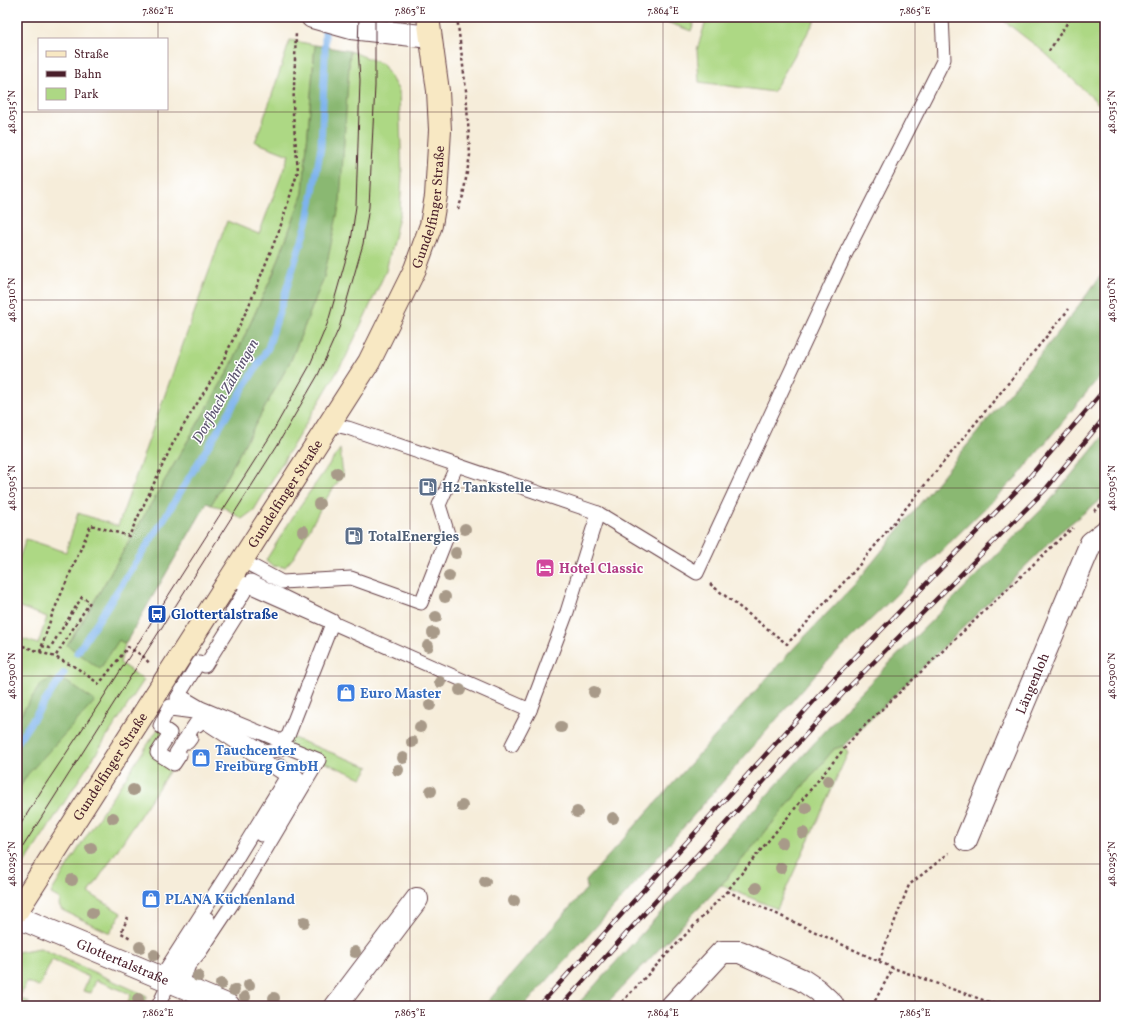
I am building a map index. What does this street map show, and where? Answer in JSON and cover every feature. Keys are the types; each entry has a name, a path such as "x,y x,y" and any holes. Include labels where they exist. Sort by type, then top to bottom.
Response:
{"street":[{"name":"Gundelfinger Straße","path":"17,911 180,675 241,575 330,424 369,362 416,269 431,225 436,196 440,130 438,91 429,27 384,33 304,23"},
{"name":"Längenloh","path":"966,840 1091,543 1105,532"},
{"path":"336,1006 417,899"},
{"name":"Glottertalstraße","path":"17,917 172,977 229,1006"},
{"path":"672,1006 722,952 740,952 802,980 817,990 833,1006"}],"lane":[{"path":"330,424 348,428 598,513 697,573 844,257 944,59 942,17"},
{"path":"241,575 282,582 351,578 421,603 448,534 439,506 457,465"},
{"path":"512,745 530,710 567,612 598,513"},
{"path":"241,575 332,623 530,710"},
{"path":"180,675 176,698 184,698 201,708 281,741 288,736 332,623"},
{"path":"170,706 171,709 201,713 266,752 278,750 285,746 319,760 246,883 200,952 189,965 184,978 172,977 166,969 229,871 287,776 202,720 198,725 196,723 187,736 191,738 188,742 185,740 176,753 180,755 174,764 157,753 170,733 160,726 158,708 170,706"},
{"path":"158,708 172,716 203,716 297,776 172,977 158,1006"}],"path":[{"path":"1049,51 1071,17"},
{"path":"40,652 52,615 90,525 129,536 174,441 222,362 250,304 280,228 298,171 293,114 294,62 304,23"},
{"path":"697,573 787,644 856,569 1068,309"},
{"path":"618,1006 727,891 857,733 1063,536"},
{"path":"42,646 50,648 82,597 90,602 55,657"},
{"path":"17,644 55,657 77,668 99,684 128,647"},
{"path":"879,961 909,885 966,840"},
{"path":"727,891 893,968 1000,1006"},
{"path":"872,1006 893,968"}],"green space":[{"path":"656,17 696,17 691,31"},
{"path":"707,17 817,17 773,92 699,82 697,50"},
{"path":"999,17 1105,17 1105,110 1044,52"},
{"path":"290,40 315,45 303,193 274,272 229,370 81,624 67,645 119,640 125,644 120,663 144,680 17,875 17,792 27,775 41,684 17,720 17,637 38,644 47,617 17,606 17,564 26,539 66,552 78,513 118,526 227,221 259,234 289,155 255,142"},
{"path":"315,45 350,51 340,202 324,277 291,360 211,505 207,503 125,644 119,640 100,669 67,645 81,624 229,370 274,272 303,193"},
{"path":"350,51 383,64 399,91 402,176 400,212 386,271 346,357 254,510 242,519 225,508 211,505 291,360 324,277 346,103"},
{"path":"1105,270 1105,370 1018,476 820,669 631,888 524,1006 484,1006 587,888 586,881 791,651 855,584 1065,324"},
{"path":"1105,434 1105,496 1060,532 843,746 834,749 721,885 604,1006 576,1006 857,696 1049,502"},
{"path":"340,449 343,475 326,499 294,557 285,567 273,566 266,560 297,510"},
{"path":"51,679 67,682 95,701 27,775 17,792 17,720 41,684"},
{"path":"177,698 245,725 288,736 369,767 362,778 285,746 266,752"},
{"path":"160,726 170,733 157,753 174,764 89,893 121,913 110,933 62,910 59,905 60,899 51,894 89,832"},
{"path":"843,746 848,753 777,909 721,885 834,749"},
{"path":"40,948 147,996 143,1006 127,1006 131,994 96,980 91,993 83,991 89,977 52,960 39,987 27,982 19,998 29,1002 27,1006 17,1006 17,952"}],"waterway":[{"name":"Dorfbach Zähringen","path":"77,653 159,527 268,348 308,220 321,147 325,23"},
{"name":"Dorfbach Zähringen","path":"17,743 64,673"}],"tram line":[{"path":"17,830 269,438 309,367 328,322 351,241 356,206 360,80 358,47 359,17"},
{"path":"17,856 278,444 318,375 339,328 363,244 369,207 375,86 375,17"}],"railway":[{"path":"539,1006 831,682 1026,481 1105,389"},
{"path":"561,1006 847,689 1045,490 1105,417"}],"place":[{"name":"H2 Tankstelle","path":"428,487"},
{"name":"TotalEnergies","path":"354,536"},
{"name":"Hotel Classic","path":"545,568"},
{"name":"Glottertalstraße","path":"157,614"},
{"name":"Euro Master","path":"346,693"},
{"name":"Tauchcenter Freiburg GmbH","path":"201,758"},
{"name":"PLANA Küchenland","path":"151,899"}]}
